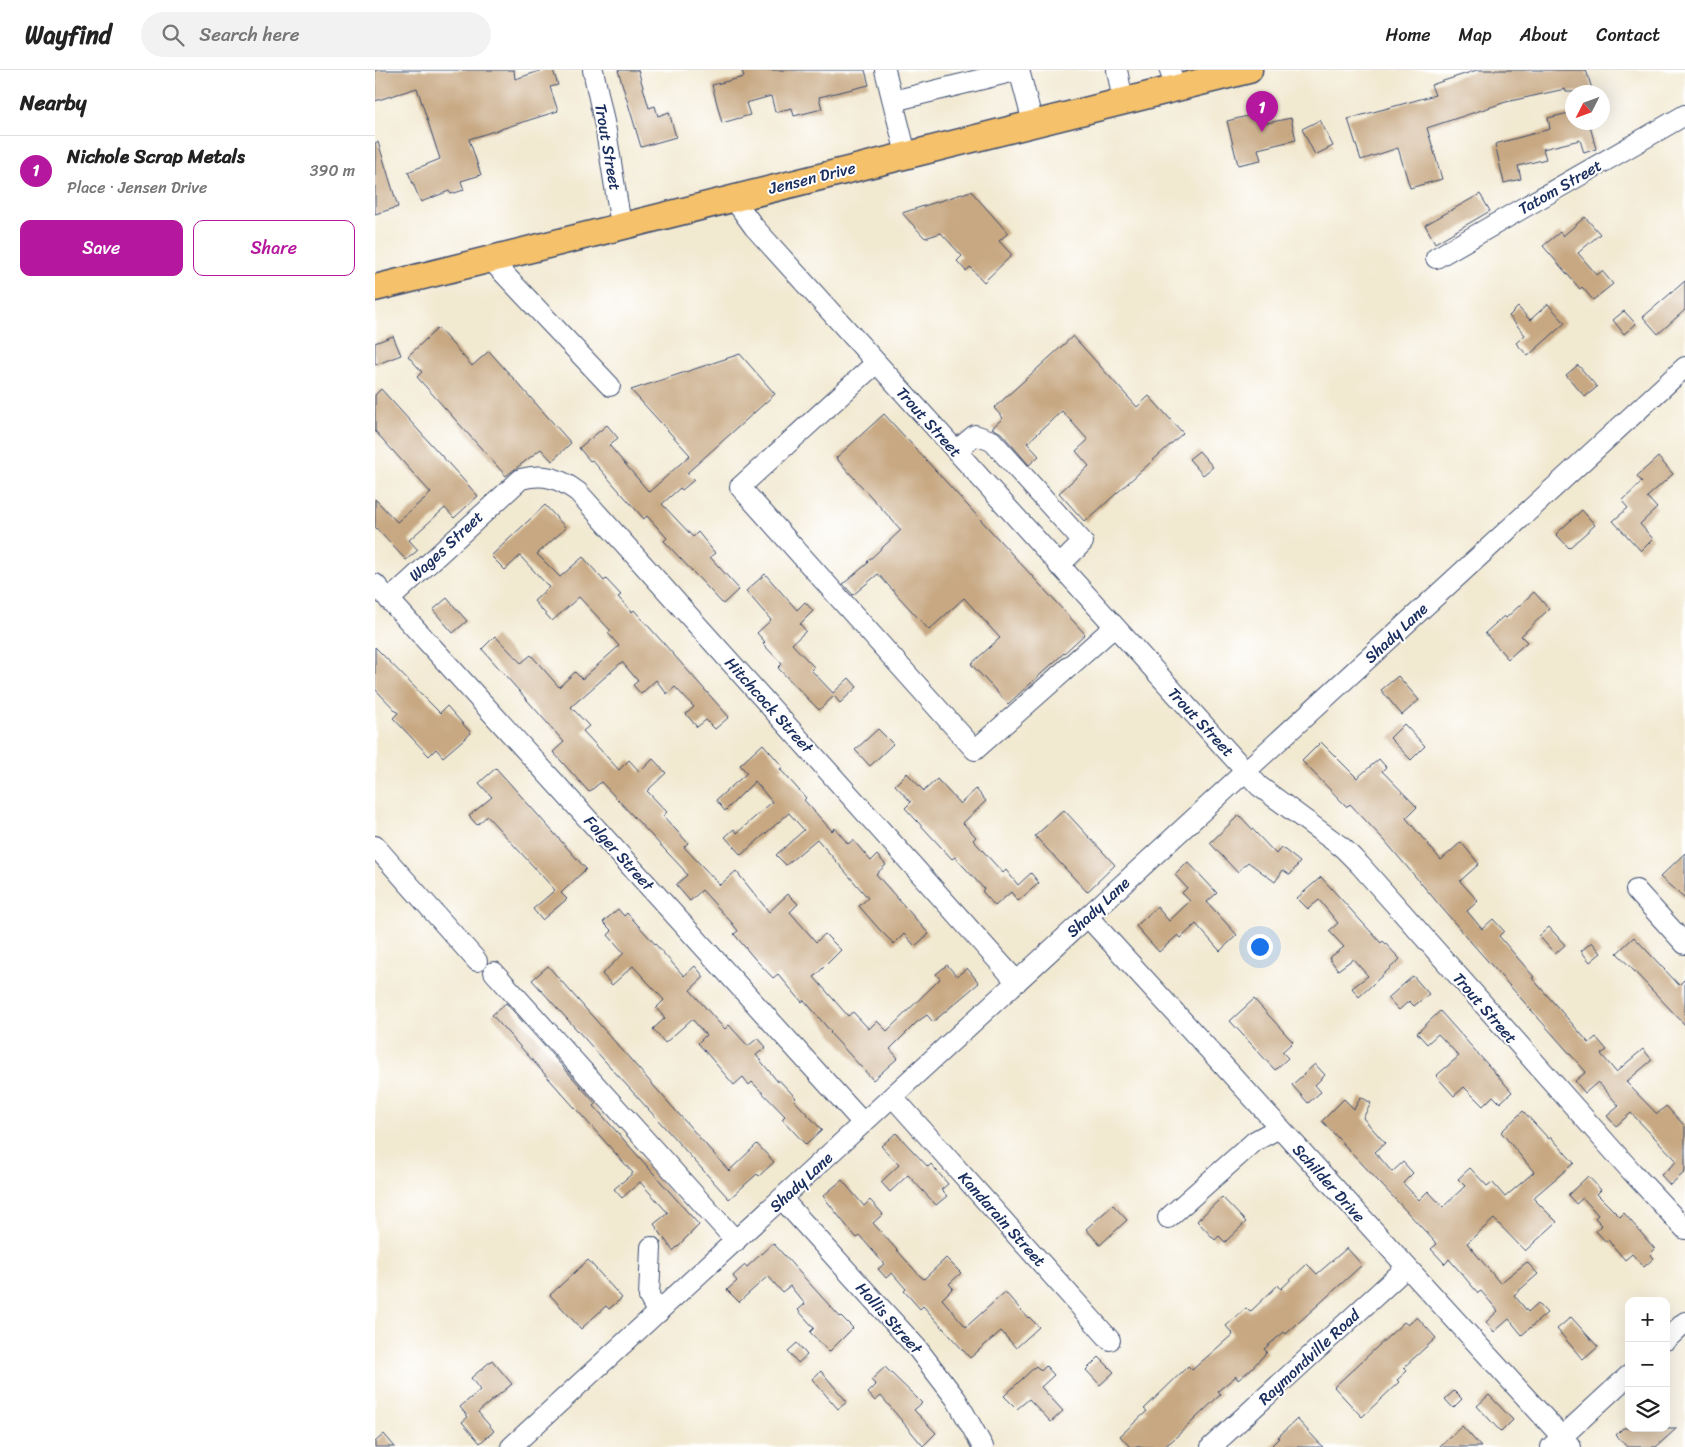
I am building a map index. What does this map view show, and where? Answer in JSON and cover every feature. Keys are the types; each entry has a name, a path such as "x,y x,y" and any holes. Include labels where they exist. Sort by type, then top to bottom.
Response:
{"main road":[{"name":"Jensen Drive","path":"375,288 621,224 1123,101 1172,79 1248,70"}],"street":[{"name":"Trout Street","path":"593,70 606,131 621,224"},
{"path":"885,70 906,154"},
{"path":"893,101 1019,70 1033,123"},
{"path":"1117,70 1123,101"},
{"name":"Tatom Street","path":"1436,258 1685,115"},
{"name":"Trout Street","path":"733,198 754,228 1246,771 1271,796 1343,848 1547,1078 1685,1229"},
{"path":"490,259 610,386"},
{"path":"875,362 740,487 975,750 1114,627"},
{"name":"Shady Lane","path":"511,1447 783,1199 863,1123 1685,367"},
{"path":"955,451 975,435 992,441 1070,527 1083,542 1059,566"},
{"name":"Hitchcock Street","path":"504,493 521,479 543,475 565,483 578,492 1017,982"},
{"name":"Wages Street","path":"389,600 504,493"},
{"name":"Folger Street","path":"375,584 863,1123"},
{"path":"375,846 477,961"},
{"path":"1636,890 1685,944"},
{"name":"Schilder Drive","path":"1088,917 1406,1268 1561,1444"},
{"path":"494,972 736,1241"},
{"name":"Kandarain Street","path":"893,1097 1110,1340"},
{"path":"1168,1218 1255,1141 1279,1128"},
{"name":"Hollis Street","path":"783,1199 917,1348 956,1399 983,1447"},
{"path":"651,1247 649,1297 658,1312"},
{"name":"Raymondville Road","path":"1211,1447 1406,1268"},
{"path":"1670,1336 1685,1322"},
{"path":"1561,1444 1625,1379"}],"building":[{"path":"375,70 514,70 515,79 543,70 553,70 558,85 550,87 558,111 469,139 481,175 461,181 464,190 451,194 449,191 421,202 408,172 440,159 417,88 375,101"},
{"path":"618,70 638,70 649,108 655,106 658,116 669,112 676,137 641,147"},
{"path":"742,70 865,70 869,85 819,97 822,109 794,116 792,108 775,112 771,96 746,103 750,115 722,123 712,85 744,77"},
{"path":"1477,70 1586,70 1591,85 1565,85 1565,89 1506,102 1427,128 1442,179 1410,188 1398,148 1361,160 1348,119 1435,95 1431,85"},
{"path":"1264,112 1267,123 1291,118 1296,140 1258,149 1261,160 1238,165 1227,121"},
{"path":"1565,114 1565,130 1591,130 1596,149 1584,153 1580,140 1543,149 1546,159 1518,166 1521,179 1504,183 1495,144 1550,129 1548,118"},
{"path":"1320,120 1333,146 1315,155 1302,129"},
{"path":"378,142 398,207 375,214 375,143"},
{"path":"971,191 1008,233 999,241 1012,255 984,282 970,267 966,271 957,261 962,256 941,233 925,238 902,213"},
{"path":"1480,194 1490,211 1435,243 1425,225"},
{"path":"1585,217 1600,234 1578,253 1597,275 1602,271 1613,284 1593,300 1582,287 1580,289 1543,246 1560,232 1563,236"},
{"path":"1685,281 1685,310 1658,334 1643,317"},
{"path":"1548,304 1565,323 1528,356 1516,343 1525,335 1509,316 1518,307 1530,320"},
{"path":"1624,311 1636,324 1624,334 1613,320"},
{"path":"438,328 472,366 489,351 571,443 552,461 541,449 506,476 417,377 422,372 408,356"},
{"path":"393,336 401,355 375,365 375,343"},
{"path":"1073,336 1137,407 1149,396 1183,433 1085,522 1059,493 1089,466 1076,451 1088,440 1062,411 1027,443 1039,456 1029,465 1001,433 992,428 1003,418 994,408"},
{"path":"740,354 775,394 687,473 694,480 682,490 680,488 662,504 693,537 698,532 715,553 710,557 739,589 723,604 664,541 667,538 647,516 644,519 579,448 607,425 618,438 609,445 649,492 690,455 631,390"},
{"path":"1578,365 1597,387 1585,397 1566,375"},
{"path":"381,389 478,496 454,518 445,508 409,540 418,550 406,560 375,527 375,499 397,522 431,493 375,431 375,395"},
{"path":"884,414 1085,634 1008,704 971,664 1000,638 964,598 929,630 878,574 853,595 843,584 868,563 901,530 836,458"},
{"path":"1199,451 1213,467 1203,475 1189,459"},
{"path":"1658,457 1673,474 1647,497 1657,508 1640,524 1653,539 1641,551 1613,521 1628,508 1622,501 1642,482 1637,476"},
{"path":"545,505 566,528 537,554 560,577 583,557 604,581 606,579 621,595 618,597 632,612 634,610 729,717 715,729 706,720 697,727 686,714 694,707 675,687 667,694 656,680 641,694 633,685 638,681 622,662 571,707 589,726 583,731 619,770 629,760 640,772 653,759 666,773 647,791 667,812 663,816 688,843 684,847 720,885 736,871 769,912 788,894 798,904 790,912 816,942 825,934 841,950 814,977 848,1016 853,1012 869,1029 877,1021 887,1031 940,979 936,974 947,965 957,976 967,968 979,983 933,1022 927,1015 917,1022 890,1049 898,1058 873,1080 830,1033 804,1000 802,1002 778,974 773,978 754,958 734,934 738,931 732,923 702,890 690,901 676,885 687,875 683,869 601,782 589,792 553,752 564,742 482,649 495,636 521,663 531,655 559,687 575,672 582,679 619,646 608,633 611,631 579,597 552,621 534,601 549,587 520,556 505,570 491,556"},
{"path":"1582,510 1595,525 1569,548 1556,534"},
{"path":"765,574 797,610 805,602 813,611 800,624 806,631 792,644 814,667 811,670 833,693 849,678 857,687 840,703 834,696 819,710 778,668 782,664 763,644 765,642 757,633 771,620 746,591"},
{"path":"1534,592 1549,609 1521,636 1527,642 1508,659 1485,633 1504,616 1506,618"},
{"path":"447,598 467,621 453,633 433,610"},
{"path":"375,647 440,713 447,706 471,733 443,757 436,749 429,756 393,718 398,713 375,689"},
{"path":"1398,676 1419,700 1402,715 1381,690"},
{"path":"1404,724 1425,746 1411,760 1390,738"},
{"path":"878,729 893,744 870,766 855,750"},
{"path":"1321,742 1357,778 1379,759 1386,767 1382,771 1417,807 1406,818 1441,860 1461,842 1479,864 1460,881 1478,901 1467,911 1482,929 1493,919 1504,931 1499,936 1534,977 1532,978 1589,1043 1596,1037 1607,1050 1601,1054 1616,1072 1643,1049 1652,1060 1626,1082 1657,1114 1666,1106 1685,1126 1685,1172 1670,1185 1661,1175 1677,1161 1631,1113 1616,1126 1607,1116 1619,1106 1598,1082 1585,1093 1575,1081 1586,1072 1470,941 1385,841 1350,804 1347,807 1302,761"},
{"path":"763,744 783,767 780,769 806,798 804,800 832,831 835,828 848,844 853,840 871,861 877,855 886,865 876,874 929,934 915,946 904,934 894,944 879,929 859,906 868,898 817,839 786,865 776,855 804,830 789,813 741,855 725,837 734,829 737,833 772,802 755,781 725,811 716,800 747,773 740,765"},
{"path":"496,768 586,869 561,893 567,899 542,920 533,909 555,890 487,816 477,825 469,816 492,797 479,783"},
{"path":"907,773 924,791 937,779 960,804 976,789 986,801 963,823 976,837 973,840 1003,873 1006,870 1018,885 1031,873 1039,883 1018,901 1011,892 995,906 982,891 984,889 955,857 952,859 905,808 911,802 895,785"},
{"path":"1064,810 1115,865 1087,892 1035,836"},
{"path":"1239,815 1276,854 1281,847 1300,862 1290,875 1283,870 1275,882 1248,862 1237,872 1210,843"},
{"path":"1685,853 1685,899 1660,877"},
{"path":"1188,862 1217,893 1207,902 1237,935 1220,951 1196,924 1181,938 1178,935 1159,952 1136,926 1157,907 1169,921 1190,901 1182,893 1187,888 1175,875"},
{"path":"1321,877 1381,943 1383,941 1400,959 1359,997 1352,988 1368,976 1353,959 1338,970 1329,958 1344,947 1329,931 1338,923 1319,900 1308,909 1297,898"},
{"path":"618,909 624,916 627,913 684,976 695,966 704,977 690,990 725,1029 729,1025 748,1046 758,1038 766,1047 756,1055 778,1082 779,1080 796,1098 794,1100 822,1130 806,1145 782,1119 785,1116 752,1082 749,1085 743,1077 734,1085 698,1043 706,1035 692,1019 665,1043 653,1029 665,1018 656,1008 664,1000 633,966 612,985 602,974 624,953 608,935 612,931 603,922"},
{"path":"1549,927 1565,945 1555,954 1539,936"},
{"path":"1634,937 1679,985 1685,979 1685,1025 1617,953"},
{"path":"1592,942 1601,953 1590,962 1581,951"},
{"path":"548,966 729,1171 757,1144 774,1162 759,1176 757,1174 729,1199 532,980"},
{"path":"1413,976 1429,994 1414,1006 1409,1001 1399,1010 1388,998"},
{"path":"1254,999 1293,1042 1282,1052 1288,1058 1275,1070 1230,1021"},
{"path":"506,1003 596,1104 594,1106 699,1225 673,1251 654,1224 668,1213 640,1182 622,1198 614,1189 633,1173 492,1015"},
{"path":"1440,1011 1512,1092 1500,1103 1493,1096 1483,1106 1464,1087 1454,1096 1436,1076 1459,1056 1438,1034 1427,1044 1417,1033"},
{"path":"1315,1064 1325,1075 1315,1085 1321,1092 1308,1103 1292,1085"},
{"path":"1361,1097 1371,1103 1363,1118 1385,1143 1375,1152 1392,1172 1403,1162 1413,1173 1403,1183 1419,1200 1428,1191 1443,1207 1465,1186 1458,1179 1470,1168 1487,1186 1492,1182 1505,1197 1534,1172 1501,1132 1523,1111 1549,1139 1551,1137 1574,1163 1533,1198 1557,1222 1525,1251 1494,1219 1467,1243 1500,1283 1527,1262 1538,1274 1514,1295 1528,1312 1538,1303 1547,1313 1522,1335 1509,1319 1494,1332 1486,1322 1498,1311 1481,1291 1478,1293 1449,1259 1445,1264 1431,1249 1437,1244 1322,1121 1344,1099 1354,1109"},
{"path":"896,1133 928,1167 931,1164 948,1184 941,1190 947,1196 936,1205 908,1175 890,1192 881,1182 899,1165 881,1146"},
{"path":"1588,1176 1601,1190 1597,1194 1620,1217 1624,1213 1655,1249 1650,1254 1654,1258 1644,1267 1632,1254 1625,1260 1608,1240 1606,1242 1596,1231 1602,1225 1595,1218 1598,1215 1583,1198 1576,1204 1568,1195"},
{"path":"842,1180 864,1206 870,1200 883,1214 873,1223 920,1276 924,1279 946,1258 961,1273 949,1284 953,1288 942,1299 966,1327 1005,1292 1028,1318 1039,1327 1016,1348 1001,1331 970,1358 923,1306 920,1309 904,1291 906,1289 892,1273 886,1278 878,1269 884,1264 860,1236 857,1238 823,1196"},
{"path":"1222,1197 1246,1222 1225,1242 1219,1236 1215,1240 1197,1221"},
{"path":"1113,1205 1127,1220 1100,1245 1086,1229"},
{"path":"773,1243 840,1317 853,1328 829,1352 810,1332 814,1328 798,1310 805,1304 790,1286 782,1292 768,1276 739,1302 727,1290 737,1281 733,1276 745,1265 747,1267"},
{"path":"1347,1248 1362,1265 1286,1334 1284,1332 1264,1349 1267,1352 1250,1370 1238,1380 1236,1376 1218,1391 1221,1394 1173,1440 1164,1447 1130,1447 1120,1436 1147,1411 1144,1409 1188,1366 1192,1370 1233,1334 1226,1326 1246,1308 1250,1312 1278,1285 1281,1289 1307,1264 1317,1274"},
{"path":"588,1260 622,1298 609,1309 606,1306 581,1329 550,1295"},
{"path":"1417,1317 1436,1338 1404,1367 1407,1371 1397,1380 1399,1382 1362,1417 1334,1387 1404,1322 1408,1325"},
{"path":"1571,1317 1598,1347 1583,1360 1557,1329"},
{"path":"797,1343 807,1355 798,1363 788,1351"},
{"path":"1099,1357 1114,1372 1100,1385 1086,1370"},
{"path":"492,1360 512,1384 478,1412 494,1431 480,1443 462,1422 468,1417 460,1407 480,1390 471,1378"},
{"path":"1036,1366 1041,1371 1046,1366 1054,1375 1041,1387 1063,1411 1051,1422 1029,1399 1017,1409 1004,1396"},
{"path":"885,1367 922,1403 914,1410 936,1433 923,1446 881,1396 875,1401 868,1393 876,1385 871,1380"},
{"path":"821,1371 847,1402 838,1409 812,1379"},
{"path":"1454,1391 1462,1399 1453,1408 1445,1399"},
{"path":"1489,1395 1513,1420 1501,1432 1477,1406"},
{"path":"1297,1419 1323,1447 1270,1447 1278,1437"},
{"path":"1462,1426 1481,1447 1439,1447"},
{"path":"1623,1428 1625,1428 1625,1432 1670,1432 1670,1428 1677,1428 1656,1447 1627,1447 1616,1435"},
{"path":"384,1434 395,1447 375,1447 375,1442"}],"place":[{"name":"Nichole Scrap Metals","path":"1262,132"}]}
